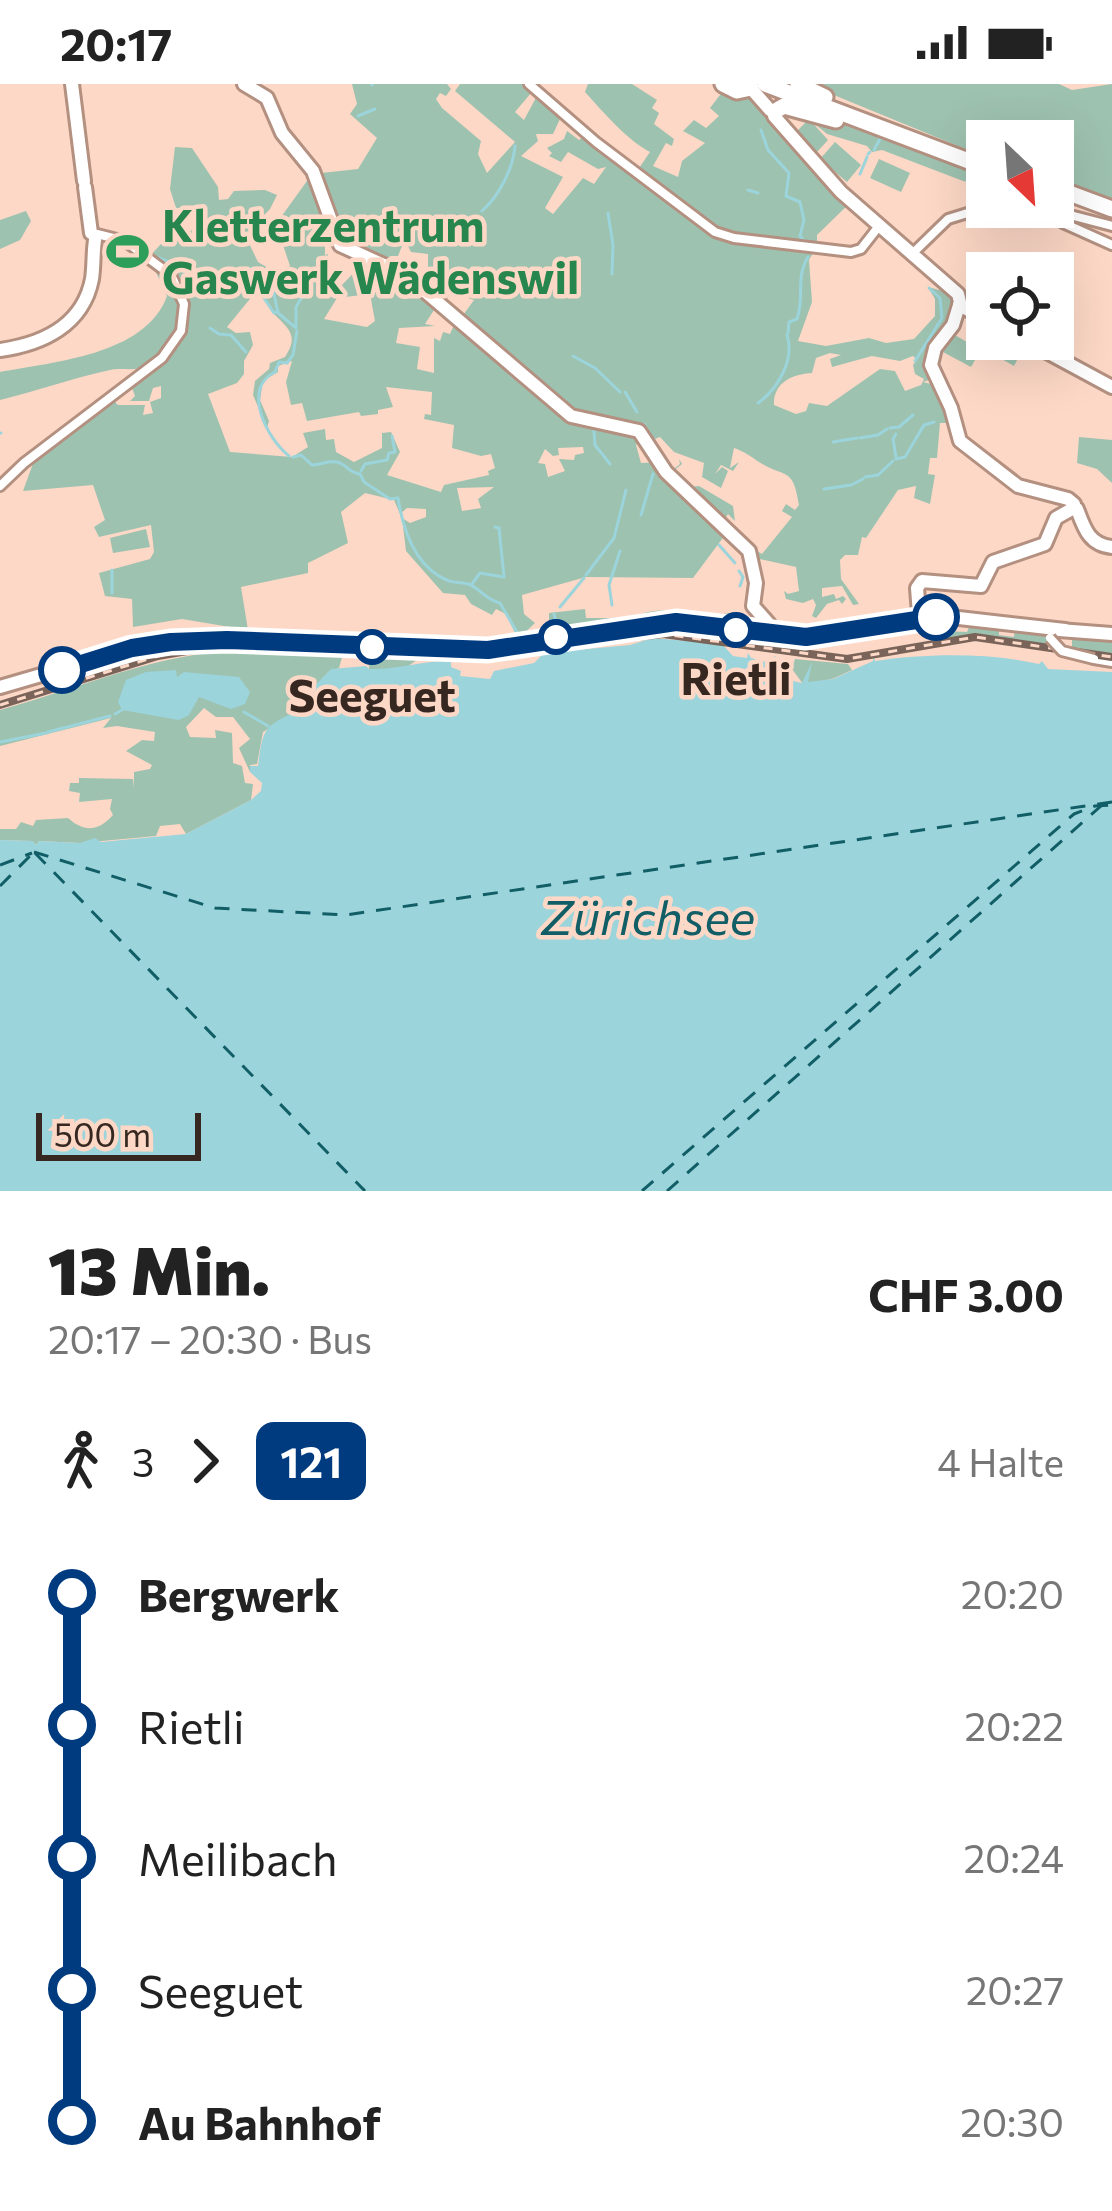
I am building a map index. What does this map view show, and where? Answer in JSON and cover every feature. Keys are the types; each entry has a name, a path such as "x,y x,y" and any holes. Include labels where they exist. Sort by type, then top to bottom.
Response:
{"highway":[{"path":"723,84 737,91 754,85 966,158"},
{"path":"780,84 966,157"},
{"path":"798,84 854,112"},
{"path":"774,112 785,106 932,147"},
{"path":"1074,198 1112,212"}],"main road":[{"path":"0,350 38,342 69,322 91,284 95,236 83,184 73,84"},
{"path":"244,84 267,98 282,131 314,173 344,249 399,272 421,288 573,418 638,431 668,474 751,554 754,608 769,625 771,636"},
{"path":"754,85 841,192 952,287 959,306 952,329 934,348 931,368 960,442 1018,486 1068,499 1095,542 1112,547"},
{"path":"959,306 966,309"},
{"path":"1063,360 1084,372"},
{"path":"920,617 917,588 922,581 981,586 996,560 1045,544 1057,517 1076,510"},
{"path":"0,688 132,648 171,642 488,650 682,622 771,636 811,637 920,617 1112,634"}],"street":[{"path":"529,84 596,142 720,234 851,252 861,249 879,226"},
{"path":"913,253 948,219 966,213"},
{"path":"1074,216 1112,226"},
{"path":"1074,228 1112,245"},
{"path":"0,486 162,358 179,335 184,304 175,279 125,241 95,236"},
{"path":"1053,632 1062,651 1112,662"}],"green space":[{"path":"352,84 447,84 451,89 446,96 440,93 436,99 481,141 478,154 487,173 515,142 455,91 460,84 527,84 531,93 515,112 524,120 538,94 557,110 560,119 553,134 536,134 538,141 521,156 563,177 545,208 553,214 583,178 594,184 606,167 598,169 568,152 561,162 549,156 552,153 547,148 564,139 567,131 579,140 584,136 637,171 650,152 624,133 585,92 588,84 632,84 657,100 652,108 659,113 654,124 674,139 672,146 666,143 653,166 678,177 682,161 705,143 683,131 694,120 706,128 719,116 710,108 723,91 754,96 784,136 852,201 817,235 817,242 807,243 814,251 809,260 812,302 798,341 826,346 869,338 886,343 914,339 935,316 935,299 928,287 950,293 954,312 937,342 932,379 923,382 935,385 950,423 940,423 937,458 930,458 928,474 935,475 930,504 914,498 916,486 898,490 866,538 862,537 858,555 840,560 841,579 859,604 853,605 842,586 822,588 822,597 834,594 836,599 846,599 842,604 839,600 827,604 816,618 812,616 813,599 803,603 786,599 784,591 799,591 796,567 755,558 750,547 762,554 792,517 782,511 786,504 795,510 799,505 787,475 734,448 730,468 739,462 733,471 721,465 715,474 722,467 728,471 721,488 702,477 704,463 674,452 660,437 647,442 642,436 636,445 641,463 659,462 667,475 680,464 679,459 682,464 672,472 688,487 699,486 733,506 735,521 728,514 722,524 728,531 693,578 586,577 522,595 524,614 535,623 518,639 506,614 496,609 492,615 471,604 465,595 443,593 406,551 402,518 410,523 426,517 426,509 407,508 400,514 394,500 365,493 341,512 348,543 308,563 308,573 241,587 248,630 182,619 133,627 132,599 105,596 99,573 150,559 154,552 151,525 99,537 94,527 105,520 93,485 23,491 35,458 113,400 118,405 145,405 143,415 153,413 150,402 161,398 161,386 153,388 149,401 130,401 135,396 132,388 123,390 163,358 185,330 188,315 183,299 150,256 169,235 191,231 196,223 190,208 176,208 170,189 175,147 192,148 218,187 219,200 228,199 234,191 265,190 277,195 245,235 258,262 275,272 290,266 276,224 312,174 358,169 377,138 350,114 357,104","holes":["333,234 366,260 342,285 335,275 327,274 325,235","402,246 408,246 411,252 428,254 428,268 420,279 410,275 388,289 382,266 390,256 398,256","258,289 290,333 285,357 270,363 255,381 253,395 267,428 269,421 260,400 263,381 278,372 278,366 292,361 286,382 291,405 302,403 307,421 359,412 361,416 378,414 378,410 393,407 386,387 432,392 431,415 425,414 424,419 454,425 452,448 491,454 495,468 489,475 444,485 441,492 387,475 400,452 391,432 382,433 382,448 354,462 336,452 334,439 326,440 325,429 303,433 308,447 292,457 230,452 208,394 237,383 244,374 244,361 253,345 250,332 236,333 227,327","450,292 474,300 458,316 450,334 443,332 440,341 434,338 434,373 417,369 420,347 396,343 399,328 435,326 425,324 434,310 440,312 435,294 447,299","370,294 375,321 367,327 324,319 337,298","830,353 841,355 830,359 832,367 872,356 900,361 913,356 915,374 924,379 905,391 895,371 880,369 827,406 809,403 806,411 796,414 774,405 785,381 812,373 816,358","583,447 584,453 574,460 559,459 565,471 548,477 545,464 538,463 545,449 559,455 558,448","494,487 478,499 481,508 462,511 457,488"]},
{"path":"807,84 1059,84 1072,90 1112,84 1112,203 1074,189 1074,120 966,120 966,149"},
{"path":"793,110 966,163 966,182 882,150 872,152 867,146 827,134 809,119 828,140 817,152 796,132 808,120"},
{"path":"835,142 861,165 847,182 820,159"},
{"path":"879,159 910,173 901,192 870,178"},
{"path":"26,211 31,221 20,240 0,249 0,220"},
{"path":"157,265 176,291 182,319 179,333 162,357 142,368 110,370 0,400 0,372 96,352 140,331 167,296"},
{"path":"953,334 966,341 966,360 975,360 971,367 943,352"},
{"path":"1079,437 1112,440 1112,483 1097,469 1077,463"},
{"path":"146,529 150,547 113,553 110,538"},
{"path":"585,609 586,618 615,618 621,624 651,611 734,612 721,624 549,636 549,613"},
{"path":"971,622 999,625 999,635 1014,637 1015,627 1044,633 1053,645 981,635 931,641 931,636 946,631 967,632"},
{"path":"1072,632 1112,635 1112,656 1072,648"},
{"path":"242,650 343,654 339,668 328,672 310,703 263,732 257,764 250,765 250,772 239,748 250,739 233,717 216,717 204,708 186,727 190,737 216,738 215,730 232,733 233,763 242,766 245,783 253,784 251,800 186,834 180,824 160,826 156,836 80,843 39,841 36,845 0,840 0,829 16,829 21,822 33,826 36,820 68,818 85,828 102,825 113,815 112,799 79,802 80,793 69,791 70,783 79,783 79,778 133,779 134,788 134,772 152,765 126,751 142,740 154,741 155,732 103,728 111,718 0,746 0,710 150,664"},
{"path":"369,653 424,655 404,669 369,669"},
{"path":"795,659 848,664 852,670 803,684 792,669"}],"water":[{"name":"Zürichsee","path":"653,638 722,644 733,656 747,658 748,653 769,663 775,656 792,672 789,680 802,683 812,662 808,682 833,679 873,661 873,656 875,661 976,656 1042,661 1048,669 1112,672 1112,1191 0,1191 0,840 36,845 39,841 80,843 95,838 101,842 186,834 261,791 262,783 250,766 258,766 267,730 298,711 301,700 331,669 451,661 460,676 490,679 494,671 534,663 544,653 630,645"},
{"path":"176,670 177,677 184,672 239,677 250,692 245,704 231,709 199,697 189,715 179,720 122,710 118,702 126,680 146,672"}],"waterway":[{"path":"358,116 375,109"},
{"path":"761,130 768,150 789,173 786,196 800,202 804,220 800,236 806,243"},
{"path":"874,150 881,137"},
{"path":"482,211 504,182 515,146"},
{"path":"860,174 867,157"},
{"path":"748,190 758,193"},
{"path":"608,213 612,274"},
{"path":"788,333 789,322 797,319 808,257"},
{"path":"159,258 199,280"},
{"path":"291,270 293,288 302,297 296,307 296,326"},
{"path":"202,282 208,286 229,273 261,271 270,276 278,313 296,328"},
{"path":"915,361 942,318 940,298 929,288"},
{"path":"262,295 274,313 278,311"},
{"path":"210,328 231,335 246,352"},
{"path":"289,456 266,426 259,401 265,380 279,362 287,363 293,355 297,331"},
{"path":"758,403 783,373 789,354 787,335"},
{"path":"573,356 595,368 620,392"},
{"path":"625,392 637,412"},
{"path":"890,428 913,415"},
{"path":"896,459 905,457 924,425 934,422"},
{"path":"644,424 655,442"},
{"path":"860,438 887,429"},
{"path":"594,431 595,445 610,464"},
{"path":"896,434 896,457"},
{"path":"361,471 365,464 387,460 395,452 392,436"},
{"path":"833,442 857,438"},
{"path":"293,457 301,455 312,465 340,463 390,499 398,498 407,535 427,567 500,603 522,641"},
{"path":"865,477 878,475 893,461"},
{"path":"641,515 653,474"},
{"path":"824,489 863,479"},
{"path":"586,575 614,538 626,490"},
{"path":"472,584 480,573 504,577 499,528 495,527"},
{"path":"719,545 735,563"},
{"path":"612,605 609,585 620,551"},
{"path":"112,570 112,593"},
{"path":"739,571 740,586"},
{"path":"560,607 584,578"},
{"path":"549,635 557,626 554,614"},
{"path":"115,714 122,710"},
{"path":"244,712 268,726"},
{"path":"48,732 110,716"},
{"path":"0,742 46,733"}],"ferry route":[{"path":"34,852 215,908 346,915 1112,802"},
{"path":"642,1191 1074,814 1112,805"},
{"path":"667,1191 1101,806"},
{"path":"0,865 32,853"},
{"path":"0,886 33,853"},
{"path":"35,853 365,1191"}],"railway":[{"path":"0,705 158,656 210,647 492,654 663,634 847,659 975,637 1112,657"}],"bus line":[{"name":"121","path":"62,670 132,648 171,642 497,650 676,622 806,637 936,617"}],"place":[{"name":"Kletterzentrum Gaswerk Wädenswil","path":"128,252"},
{"name":"Rietli","path":"736,630"},
{"name":"Seeguet","path":"372,647"}]}
